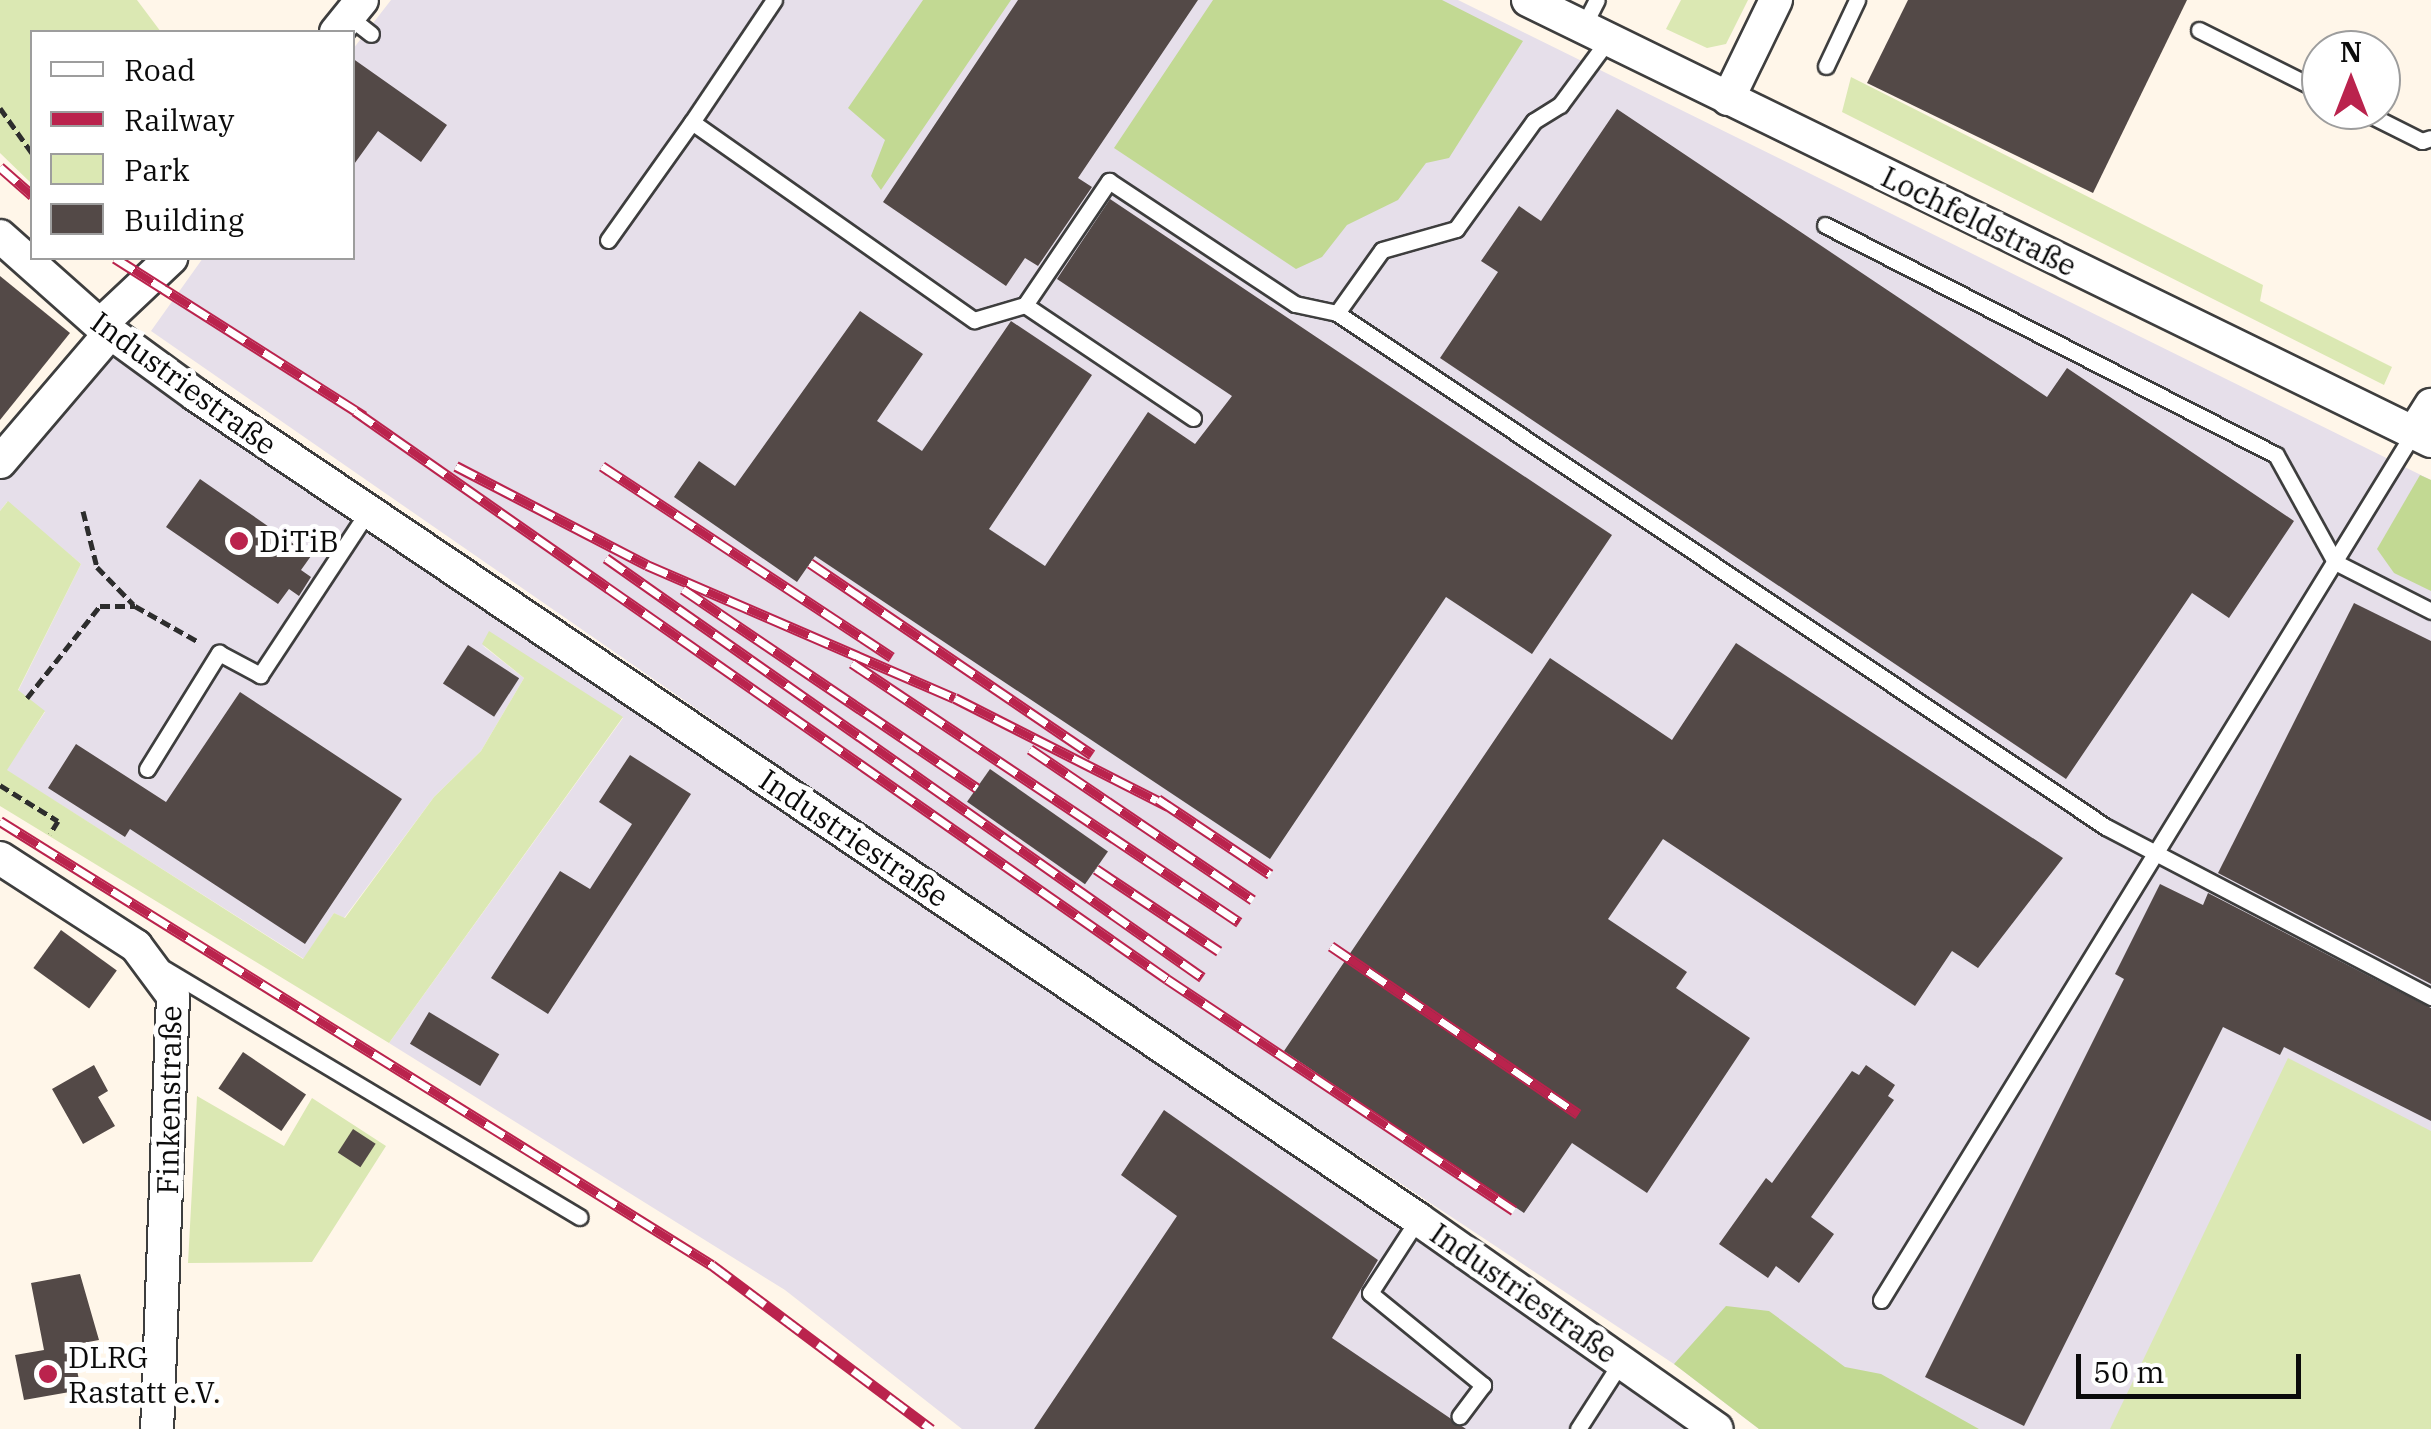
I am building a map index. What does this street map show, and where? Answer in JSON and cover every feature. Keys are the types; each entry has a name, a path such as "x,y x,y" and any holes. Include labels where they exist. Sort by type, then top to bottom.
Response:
{"street":[{"name":"Lochfeldstraße","path":"1528,0 1596,22 1728,99 2425,426"},
{"path":"1728,99 1776,0"},
{"name":"Industriestraße","path":"0,236 105,329 368,511 1418,1219 1716,1429"},
{"path":"0,462 159,260"},
{"name":"Finkenstraße","path":"0,858 153,962 173,996 176,1018 157,1429"}],"lane":[{"path":"608,240 774,0"},
{"path":"1826,66 1857,0"},
{"path":"1337,313 1382,250 1456,229 1534,121 1560,105 1596,22"},
{"path":"2199,30 2301,81"},
{"path":"692,122 974,320 1025,305 1109,181 1295,304 1337,313 2154,857 2431,997"},
{"path":"2401,130 2422,140 2431,138"},
{"path":"1825,224 2276,455 2334,562 2431,611"},
{"path":"1025,305 1194,418"},
{"path":"1880,1300 2334,562 2425,426"},
{"path":"146,769 220,654 260,676 368,511"},
{"path":"153,962 579,1217"},
{"path":"1418,1219 1370,1293 1483,1384 1460,1416"},
{"path":"1578,1429 1621,1362"}],"path":[{"path":"0,108 30,150"},
{"path":"83,511 96,567 136,606 220,654"},
{"path":"27,698 100,606 136,606"},
{"path":"0,785 58,821 50,834"}],"shaded area":[{"path":"391,0 1458,0 2431,480 2431,1429 1759,1429 1674,1364 996,916 151,331 202,260 355,260 355,46"},
{"path":"110,340 1702,1429 962,1429 785,1290 389,1043 623,718 482,645 524,678 481,751 434,797 344,918 334,913 304,959 6,770 45,712 18,691 81,564 7,502 0,511 0,468"}],"green space":[{"path":"0,0 137,0 160,30 30,30 30,182 0,153"},
{"path":"923,0 1011,0 881,190 871,176 885,140 848,108"},
{"path":"1213,0 1442,0 1523,41 1449,158 1426,163 1398,200 1347,225 1322,257 1296,269 1114,148"},
{"path":"1681,0 1748,0 1726,44 1707,48 1666,29"},
{"path":"1851,77 2263,285 2260,301 2392,367 2384,385 1842,112"},
{"path":"2420,475 2431,480 2431,591 2394,573 2377,549"},
{"path":"8,501 81,564 18,690 45,711 7,770 303,959 334,913 345,918 434,797 481,751 524,678 482,644 489,631 623,717 389,1043 0,806 0,511"},
{"path":"2288,1058 2431,1131 2431,1429 2110,1429"},
{"path":"197,1096 284,1146 312,1098 386,1146 312,1262 188,1263"},
{"path":"1726,1306 1769,1311 1845,1367 1881,1374 1979,1429 1759,1429 1674,1364"}],"building":[{"path":"1018,0 1198,0 1078,178 1092,187 1038,266 1025,258 1006,286 883,202"},
{"path":"1908,0 2187,0 2093,193 1867,83"},
{"path":"355,60 447,125 421,162 378,131 355,163"},
{"path":"1617,109 2047,397 2067,368 2294,521 2229,618 2192,593 2066,779 1440,358 1498,272 1481,261 1519,206 1541,221"},
{"path":"1110,199 1612,535 1532,654 1446,597 1270,859 815,556 797,582 674,497 699,461 735,486 860,311 923,354 877,421 922,451 1011,321 1092,375 989,529 1045,566 1148,412 1195,444 1232,396 1057,279"},
{"path":"0,276 70,333 0,420"},
{"name":"DiTiB","path":"200,479 311,556 301,570 311,577 299,596 289,589 278,604 166,527"},
{"path":"2354,603 2431,641 2431,984 2218,873"},
{"path":"1736,643 2063,858 1978,968 1952,951 1915,1006 1663,839 1608,919 1687,972 1676,988 1750,1038 1647,1193 1572,1143 1524,1213 1284,1051 1550,658 1672,740"},
{"path":"468,645 519,678 494,717 443,684"},
{"path":"240,692 402,799 305,944 130,829 125,837 48,788 76,744 166,802"},
{"path":"630,755 691,794 548,1014 491,978 560,871 590,889 632,824 599,802"},
{"path":"990,769 1108,852 1085,884 967,802"},
{"path":"2160,884 2203,905 2208,893 2431,1008 2431,1121 2284,1047 2280,1055 2223,1027 2024,1426 1925,1377 2124,979 2115,974"},
{"path":"61,930 117,971 89,1009 33,968"},
{"path":"429,1012 499,1054 480,1086 410,1044"},
{"path":"243,1052 306,1094 281,1131 218,1088"},
{"path":"94,1065 108,1091 98,1097 115,1126 83,1144 52,1089"},
{"path":"1866,1065 1895,1085 1888,1096 1894,1100 1811,1217 1834,1234 1799,1283 1776,1266 1768,1278 1719,1244 1766,1178 1772,1183 1852,1071 1859,1075"},
{"path":"1164,1110 1378,1260 1332,1338 1466,1429 1034,1429 1177,1216 1121,1175"},
{"path":"353,1129 376,1144 360,1167 338,1152"},
{"path":"80,1274 99,1340 72,1345 81,1390 24,1400 15,1355 44,1350 31,1283"}],"railway":[{"path":"0,167 30,193"},
{"path":"118,260 364,416"},
{"path":"355,411 1167,979 1514,1210"},
{"path":"456,466 647,565 955,698 1168,806"},
{"path":"602,466 892,657"},
{"path":"606,558 1202,977"},
{"path":"810,563 1092,755"},
{"path":"683,589 977,788"},
{"path":"852,663 1239,922"},
{"path":"1030,749 1253,900"},
{"path":"1158,799 1270,874"},
{"path":"0,821 712,1265 931,1429"},
{"path":"1096,869 1219,951"},
{"path":"1331,946 1578,1114"}],"place":[{"name":"DiTiB","path":"239,541"},
{"name":"DLRG Rastatt e.V.","path":"48,1374"}]}
